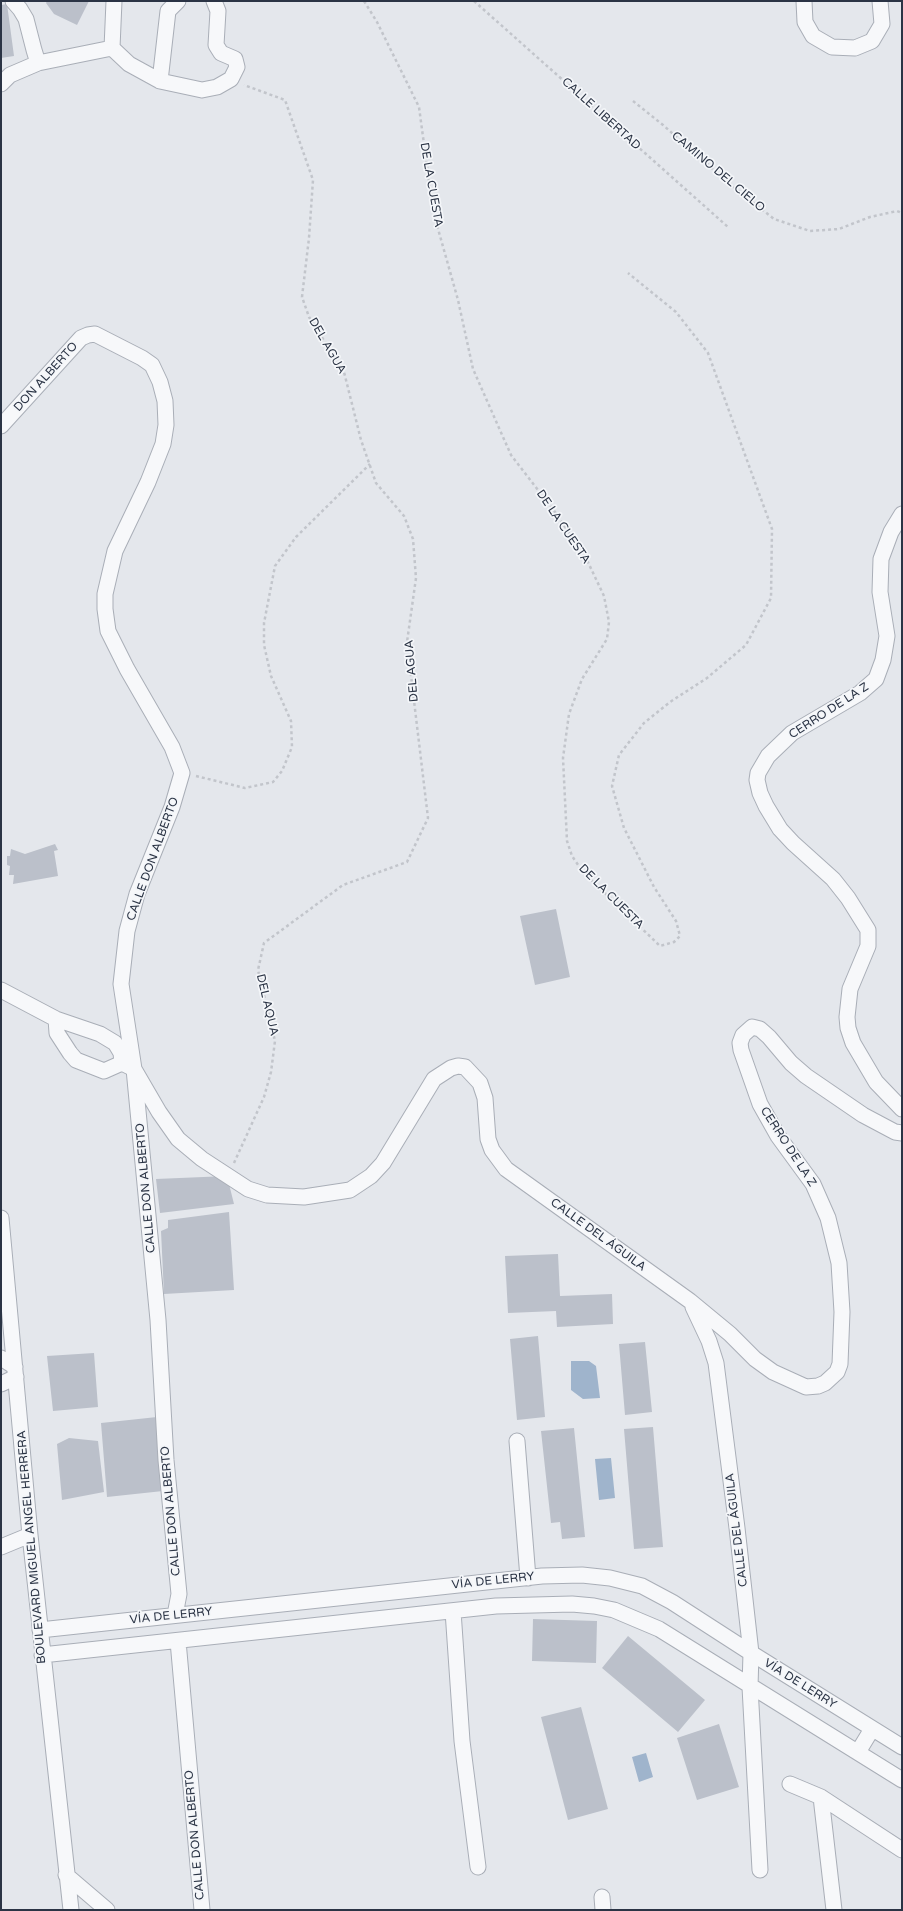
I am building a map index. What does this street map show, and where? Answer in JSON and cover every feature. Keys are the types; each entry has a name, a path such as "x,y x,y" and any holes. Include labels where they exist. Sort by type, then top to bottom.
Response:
{"street":[{"path":"13,1 26,19 38,63"},
{"path":"114,1 112,48 129,64 160,81 202,90 217,87 231,79 237,67 235,59 221,53 216,45 218,11 214,1"},
{"path":"160,81 168,11 178,1"},
{"path":"804,1 805,22 813,36 832,47 855,48 872,41 882,24 880,1"},
{"path":"1,84 10,75 38,63 112,48"},
{"name":"DON ALBERTO","path":"1,426 81,338 88,335 94,334 142,358 152,365 160,382 165,401 166,425 164,444 148,482 115,551 105,594 104,609 108,630 127,669 172,746 182,773"},
{"name":"CERRO DE LA Z","path":"902,514 891,532 881,559 880,592 887,636 883,660 876,679 860,693 792,733 768,756 758,773 757,780 760,793 766,806 780,829 793,843 833,879 848,898 868,930 868,946 850,988 847,1017 848,1028 853,1043 876,1082 902,1109"},
{"name":"CALLE DON ALBERTO","path":"175,1615 179,1594 166,1460 158,1320 128,1066 121,984 127,931 137,894 172,807 182,773"},
{"name":"CALLE DEL ÁGUILA","path":"1,990 56,1019 100,1034 115,1043 128,1066 178,1139 202,1159 248,1189 267,1195 304,1197 350,1190 371,1176 383,1163 434,1079 452,1068 458,1066 466,1067 480,1083 486,1098 488,1139 492,1150 506,1169 690,1301 709,1341 716,1363 751,1653 750,1687 760,1870"},
{"path":"56,1019 57,1033 70,1054 76,1060 104,1071 128,1066"},
{"name":"CERRO DE LA Z","path":"690,1301 730,1334 755,1359 787,1379 806,1387 813,1387 825,1383 837,1372 842,1350 842,1312 839,1263 832,1234 813,1184 778,1136 760,1104 740,1043 742,1035 746,1031 753,1027 760,1030 769,1037 791,1063 806,1076 863,1115 895,1132 902,1133"},
{"name":"BOULEVARD MIGUEL ANGEL HERRERA","path":"1,1223 42,1655 71,1910"},
{"path":"1,1358 16,1372 1,1384"},
{"path":"517,1440 528,1578"},
{"path":"1,1547 30,1535"},
{"name":"VÍA DE LERRY","path":"40,1630 528,1578 582,1575 610,1578 632,1583 672,1602 902,1747"},
{"path":"494,1582 496,1606"},
{"name":"VÍA DE LERRY","path":"42,1655 496,1606 572,1604 614,1610 659,1629 750,1687 902,1780"},
{"path":"453,1611 462,1741 478,1867"},
{"name":"CALLE DON ALBERTO","path":"178,1641 202,1910"},
{"path":"858,1752 872,1729"},
{"path":"790,1784 821,1797 902,1850"},
{"path":"821,1797 834,1910"},
{"path":"66,1875 107,1910"}],"path":[{"name":"DE LA CUESTA","path":"364,1 377,22 419,107 433,211 458,300 473,369 511,455 555,512 586,558 604,596 609,622 607,639 582,679 569,714 563,758 568,841 572,856 583,872 660,946 674,942 680,936 676,921 654,887 624,828 612,786 619,755 644,723 670,702 707,678 746,646 771,598 772,529 708,352 676,312 628,273"},
{"name":"CALLE LIBERTAD","path":"474,1 728,227"},
{"name":"DEL AGUA","path":"231,79 285,100 313,180 309,238 302,297 309,317 344,372 361,440 376,483 404,516 413,539 416,578 408,642 428,818"},
{"name":"CAMINO DEL CIELO","path":"633,102 663,125 730,184 774,219 810,231 839,229 870,217 897,211 902,213"},
{"path":"182,773 245,788 273,782 282,771 292,747 291,721 272,676 264,645 264,623 275,566 296,537 370,464"},
{"name":"DEL AQUA","path":"228,1176 264,1097 271,1072 275,1041 258,970 264,943 343,885 407,862 428,818"}],"water":[{"path":"571,1361 589,1361 596,1366 600,1398 583,1399 571,1390"},
{"path":"611,1458 615,1498 599,1500 595,1459"},
{"path":"646,1753 653,1777 639,1782 632,1757"}],"building":[{"path":"47,1 89,1 77,25 54,14 46,3"},
{"path":"7,4 14,56 1,58 1,5"},
{"path":"55,844 58,850 54,851 58,876 13,884 14,875 9,875 10,866 7,865 7,856 10,856 11,849 25,854"},
{"path":"556,909 570,977 535,985 520,916"},
{"path":"227,1176 234,1204 160,1213 156,1179"},
{"path":"229,1212 234,1290 164,1294 161,1231 168,1228 168,1220"},
{"path":"558,1254 560,1296 612,1294 613,1324 557,1327 556,1311 508,1313 505,1256"},
{"path":"538,1336 545,1417 517,1420 510,1339"},
{"path":"645,1342 652,1412 625,1415 619,1344"},
{"path":"94,1353 98,1407 53,1411 47,1356"},
{"path":"157,1417 163,1491 107,1497 101,1423"},
{"path":"653,1427 663,1547 634,1549 624,1429"},
{"path":"574,1428 585,1537 562,1539 560,1522 551,1523 541,1431"},
{"path":"69,1438 98,1441 104,1492 62,1500 57,1444"},
{"path":"533,1619 597,1621 596,1663 532,1661"},
{"path":"628,1636 705,1700 678,1732 602,1668"},
{"path":"581,1707 608,1809 568,1820 541,1717"},
{"path":"719,1724 739,1787 697,1800 677,1738"}]}
